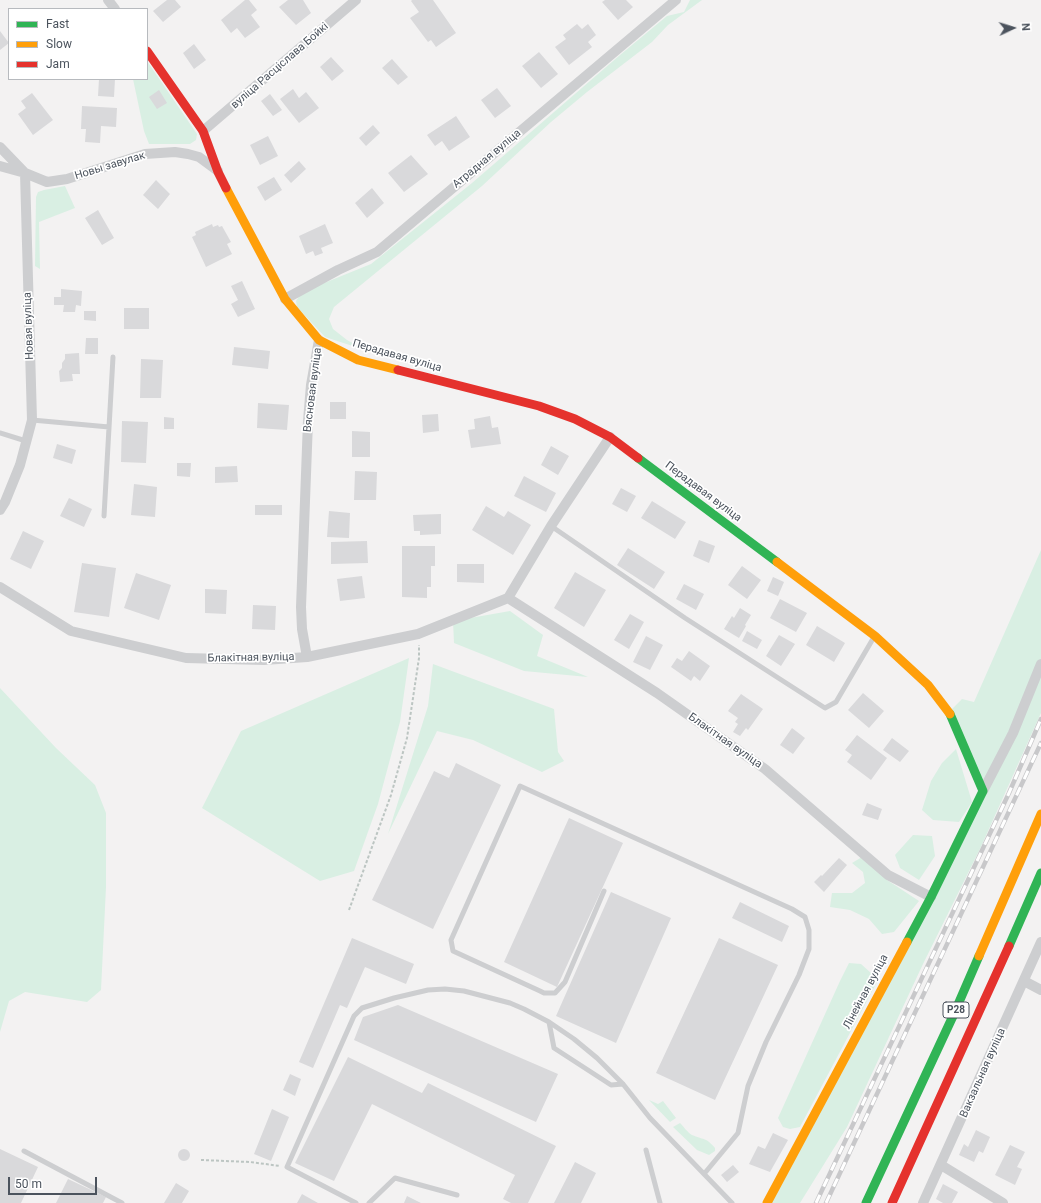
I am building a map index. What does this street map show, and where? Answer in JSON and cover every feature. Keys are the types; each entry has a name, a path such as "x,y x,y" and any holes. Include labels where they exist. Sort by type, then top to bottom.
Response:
{"main road":[{"name":"Вясновая вуліца","path":"148,52 203,132 218,172 285,299 319,340"},
{"name":"Перадавая вуліца","path":"319,340 358,360 539,406 575,419 610,436 875,636 928,685 949,712 983,791"},
{"name":"Лінейная вуліца","path":"767,1203 931,897 983,791"},
{"name":"Р28","path":"866,1203 953,1016 1041,814"},
{"name":"Р28","path":"892,1203 987,996 1041,873"}],"street":[{"path":"108,0 114,8"},
{"name":"вуліца Расціслава Бойкі","path":"203,132 356,0"},
{"name":"Атрадная вуліца","path":"285,299 338,270 377,252 676,0"},
{"path":"0,147 25,174"},
{"name":"Новы завулак","path":"0,166 47,182 67,179 145,154 175,152 199,157 218,172"},
{"name":"Новая вуліца","path":"0,510 5,502 20,465 32,420 25,174"},
{"name":"Вясновая вуліца","path":"307,657 302,629 306,472 308,421 319,340"},
{"path":"508,598 551,526 610,436"},
{"name":"Блакітная вуліца","path":"0,587 70,631 186,658 264,660 307,657 418,634 508,598 657,693 765,769 888,875 931,897"},
{"path":"983,791 1013,733 1041,664"},
{"name":"Вакзальная вуліца","path":"923,1203 1041,942"},
{"path":"1024,982 1041,990"},
{"path":"941,1165 1003,1203"}],"lane":[{"path":"104,516 113,357"},
{"path":"32,420 109,427"},
{"path":"0,433 26,440"},
{"path":"551,526 685,618 825,708 836,702 875,636"},
{"path":"604,891 565,982 555,993 544,993 453,951 451,940 520,786 792,909 806,917 809,930 809,949 799,975 766,1042 748,1086 738,1133 704,1174"},
{"path":"356,1203 287,1167 354,1016 362,1008 428,990 445,988 464,991 510,1003 549,1022 574,1039 597,1058 623,1084 650,1118 732,1203"},
{"path":"549,1022 554,1048 611,1086 623,1084"},
{"path":"646,1150 660,1203"},
{"path":"24,1151 122,1203"},
{"path":"369,1203 395,1178 457,1195"}],"path":[{"path":"349,910 391,795 407,738 419,658 418,634"},
{"path":"201,1160 250,1162 287,1167"}],"green space":[{"path":"690,0 702,0 668,25 652,42 551,122 482,186 334,307 329,319 333,329 347,340 365,350 325,337 297,307 296,301 302,292 371,264 472,183 667,16 684,12"},
{"path":"148,62 197,134 196,140 190,144 149,144 144,131 133,80 148,80"},
{"path":"65,186 75,208 39,222 40,269 35,266 36,197 38,192"},
{"path":"1041,550 1041,713 980,849 923,964 847,1127 800,1203 767,1203 983,791 949,712 962,699 974,702"},
{"path":"510,611 543,635 537,656 588,677 524,671 454,643 453,621"},
{"path":"409,658 400,722 378,804 354,871 320,881 202,808 241,731"},
{"path":"433,664 554,709 558,752 564,761 542,772 473,740 437,731 388,834 428,706"},
{"path":"0,688 56,748 95,785 106,813 106,887 101,990 87,1002 25,992 9,1001 0,1032"},
{"path":"956,749 972,802 959,822 933,820 922,810 931,781 942,763"},
{"path":"913,835 932,836 935,856 919,880 900,868 895,855"},
{"path":"862,857 887,880 919,901 894,932 882,934 869,919 850,910 830,907 832,893 852,893 865,883 863,872 852,863"},
{"path":"849,963 861,964 871,973 877,982 800,1127 790,1129 783,1127 778,1118"},
{"path":"649,1100 658,1104 663,1101 676,1118 670,1122"},
{"path":"680,1123 690,1134 709,1142 715,1148 715,1151 709,1155 697,1150 673,1127"}],"building":[{"path":"167,0 175,0 181,7 163,22 153,11"},
{"path":"245,0 249,0 257,10 251,15 260,27 245,38 237,28 231,33 221,20"},
{"path":"288,0 303,0 311,13 296,25 279,7"},
{"path":"433,0 456,33 436,47 431,40 428,42 410,18 419,12 411,1"},
{"path":"605,0 626,0 633,7 618,20 602,2"},
{"path":"577,24 582,29 588,24 596,35 588,42 592,47 569,65 555,47 566,39 563,35"},
{"path":"0,31 8,44 0,50"},
{"path":"194,44 206,60 194,69 183,53"},
{"path":"539,52 558,74 541,88 522,66"},
{"path":"331,57 344,71 332,81 320,67"},
{"path":"392,59 408,77 398,85 382,68"},
{"path":"99,80 115,80 114,97 98,96"},
{"path":"497,88 511,106 495,118 481,100"},
{"path":"293,89 299,98 306,92 319,108 299,123 280,99"},
{"path":"159,90 167,103 157,109 149,97"},
{"path":"32,93 53,120 33,135 18,114 26,108 21,101"},
{"path":"270,94 282,110 273,116 261,101"},
{"path":"82,106 117,108 116,127 101,126 100,143 85,142 86,129 81,129"},
{"path":"456,116 470,137 449,151 442,141 435,146 427,135"},
{"path":"373,125 380,133 366,146 359,138"},
{"path":"268,136 278,156 260,165 250,145"},
{"path":"411,155 428,174 404,192 388,173"},
{"path":"299,161 306,169 291,183 284,175"},
{"path":"274,177 282,190 265,201 257,187"},
{"path":"156,180 170,194 158,209 143,195"},
{"path":"372,188 384,203 367,218 355,203"},
{"path":"98,210 114,238 102,245 85,218"},
{"path":"212,224 213,227 218,225 219,227 222,226 231,242 227,244 232,254 206,267 192,237 196,235 195,232"},
{"path":"325,224 333,243 321,248 323,253 315,256 313,251 306,254 299,236"},
{"path":"242,281 255,309 238,317 231,304 238,300 231,286"},
{"path":"61,289 82,291 81,306 76,305 75,312 63,312 64,305 54,305 54,297 61,297"},
{"path":"124,308 149,308 149,329 124,329"},
{"path":"84,311 96,311 96,321 84,320"},
{"path":"86,338 98,338 98,354 85,354"},
{"path":"234,347 270,351 268,369 232,365"},
{"path":"79,353 80,374 72,374 73,381 60,382 59,371 62,368 65,354"},
{"path":"141,359 163,360 161,398 140,398"},
{"path":"330,402 346,402 346,419 330,419"},
{"path":"258,403 289,405 287,430 257,428"},
{"path":"438,414 439,431 423,433 422,415"},
{"path":"490,416 492,428 498,427 501,444 471,448 468,430 475,429 474,419"},
{"path":"164,417 174,418 174,429 164,429"},
{"path":"122,421 148,422 146,463 121,462"},
{"path":"352,431 370,432 370,457 352,457"},
{"path":"57,444 76,450 72,464 53,458"},
{"path":"551,446 569,456 558,475 541,465"},
{"path":"177,463 191,463 190,477 177,476"},
{"path":"237,466 238,482 215,483 215,467"},
{"path":"355,471 377,472 376,500 354,500"},
{"path":"524,476 556,493 546,512 514,496"},
{"path":"134,484 157,487 155,517 131,515"},
{"path":"621,488 636,496 627,512 612,504"},
{"path":"69,498 92,509 84,527 60,516"},
{"path":"652,501 686,522 675,539 641,518"},
{"path":"255,505 282,505 282,515 255,515"},
{"path":"486,506 504,517 508,511 531,525 513,555 472,530"},
{"path":"329,511 350,513 349,538 327,537"},
{"path":"441,514 441,534 420,535 420,531 414,531 413,515"},
{"path":"23,531 44,541 31,569 10,559"},
{"path":"699,540 715,546 709,563 693,556"},
{"path":"367,541 368,563 331,564 331,542"},
{"path":"402,546 435,546 435,566 431,566 431,587 427,587 427,598 402,597"},
{"path":"628,548 665,572 654,589 617,565"},
{"path":"82,563 116,568 109,617 74,612"},
{"path":"457,564 484,564 484,583 457,582"},
{"path":"742,566 761,580 747,599 728,585"},
{"path":"575,572 606,590 584,627 554,608"},
{"path":"136,573 171,585 159,620 124,608"},
{"path":"362,576 365,598 340,601 337,579"},
{"path":"773,577 784,582 778,596 767,591"},
{"path":"684,584 704,594 696,610 676,599"},
{"path":"205,589 227,590 226,614 205,613"},
{"path":"780,599 807,613 796,632 770,618"},
{"path":"253,605 276,606 275,630 252,629"},
{"path":"740,608 751,615 739,638 724,629 732,616 734,618"},
{"path":"630,614 644,622 629,649 614,640"},
{"path":"817,626 845,643 834,662 806,645"},
{"path":"747,631 762,640 757,649 742,641"},
{"path":"779,635 795,644 781,666 766,656"},
{"path":"646,636 663,645 650,670 633,662"},
{"path":"689,651 710,666 700,681 694,676 691,681 671,667 677,658 682,661"},
{"path":"863,693 884,711 869,728 848,710"},
{"path":"741,694 763,709 748,730 746,728 740,736 733,732 738,724 735,722 738,718 728,711"},
{"path":"792,728 805,738 793,754 780,745"},
{"path":"857,735 887,758 871,780 847,762 852,755 845,750"},
{"path":"892,738 909,751 900,762 883,750"},
{"path":"456,763 501,785 433,929 372,900 434,771 449,778"},
{"path":"867,803 882,809 878,820 862,815"},
{"path":"569,818 623,843 557,987 504,962"},
{"path":"839,858 847,865 824,892 814,882 821,875 822,876"},
{"path":"611,892 671,918 616,1043 556,1016"},
{"path":"740,902 789,926 782,942 732,918"},
{"path":"352,938 414,964 406,984 365,967 347,1008 340,1005 313,1068 299,1062"},
{"path":"719,938 778,965 715,1100 656,1073"},
{"path":"398,1005 558,1074 536,1122 354,1040 363,1017"},
{"path":"348,1057 422,1093 428,1083 556,1146 528,1203 511,1203 503,1199 515,1175 372,1104 334,1181 295,1163"},
{"path":"290,1074 301,1079 295,1096 283,1090"},
{"path":"272,1109 289,1117 271,1161 254,1154"},
{"path":"976,1130 990,1137 983,1153 979,1151 974,1162 959,1155 964,1144 968,1147"},
{"path":"773,1133 788,1140 770,1172 749,1164 758,1146 765,1149"},
{"path":"1010,1145 1025,1152 1017,1167 1022,1169 1015,1185 995,1175"},
{"path":"0,1149 38,1167 21,1203 0,1203"},
{"path":"182,1149 186,1149 190,1155 186,1161 182,1161 178,1157 178,1153"},
{"path":"575,1162 596,1173 581,1203 554,1203"},
{"path":"733,1165 739,1172 727,1182 721,1175"},
{"path":"68,1179 106,1197 103,1203 56,1203"},
{"path":"176,1183 189,1191 182,1203 164,1203"},
{"path":"943,1184 958,1192 952,1203 943,1203 936,1199"},
{"path":"302,1194 318,1203 297,1203"},
{"path":"407,1196 421,1203 404,1203"}],"railway":[{"path":"816,1203 1009,793 1041,719"},
{"path":"826,1203 1041,743"}],"traffic: fast":[{"path":"638,458 777,562"},
{"path":"907,942 931,897 983,791 950,714"},
{"path":"1009,946 1041,873"},
{"path":"866,1203 953,1016 979,956"}],"traffic: slow":[{"path":"226,188 285,299 319,340 358,360 398,370"},
{"path":"777,562 875,636 928,685 950,714"},
{"path":"979,956 1041,814"},
{"path":"767,1203 907,942"}],"traffic: jam":[{"path":"148,52 203,131 218,172 226,188"},
{"path":"398,370 539,406 575,419 610,437 638,458"},
{"path":"892,1203 1009,946"}]}
